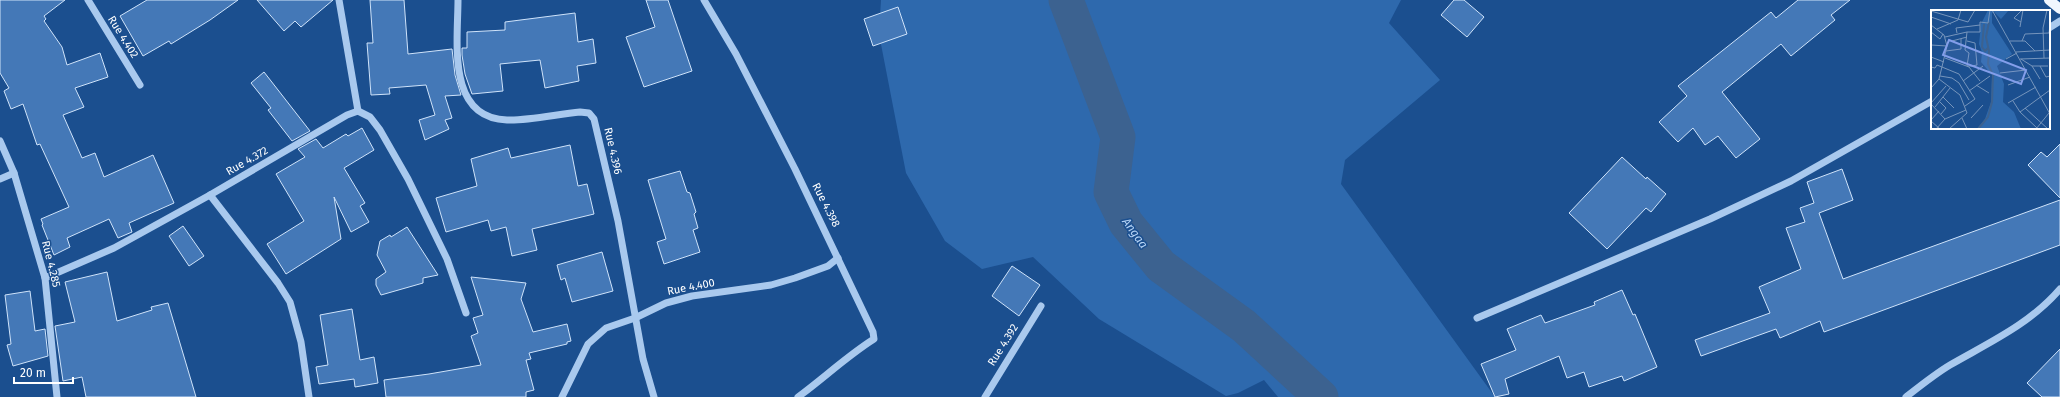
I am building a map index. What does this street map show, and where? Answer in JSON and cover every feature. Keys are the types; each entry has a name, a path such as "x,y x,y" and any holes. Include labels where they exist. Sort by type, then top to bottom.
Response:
{"main road":[{"path":"2048,0 2060,9"}],"street":[{"name":"Rue 4.402","path":"88,0 140,86"},
{"path":"338,0 358,111 370,117 380,130 408,179 447,259 466,313"},
{"name":"Rue 4.396","path":"458,0 459,75 465,97 478,111 496,118 507,120 580,112 589,113 594,119 618,221 643,359 654,397"},
{"name":"Rue 4.398","path":"704,0 736,54 792,162 855,291 860,307 874,332 874,339 851,353 798,397"},
{"path":"2050,27 2060,21"},
{"path":"1477,318 1710,219 1784,184 1931,102"},
{"name":"Rue 4.372","path":"45,278 114,248 210,195 348,115 358,111"},
{"name":"Rue 4.285","path":"0,141 14,173 45,278 57,397"},
{"path":"0,179 14,173"},
{"path":"210,195 278,283 290,302 301,342 309,397"},
{"name":"Rue 4.400","path":"562,397 588,344 606,328 635,318 666,303 685,298 771,285 795,278 828,266 838,258"},
{"path":"1906,397 1949,366 2012,331 2032,317 2060,289"},
{"name":"Rue 4.392","path":"984,397 1041,306"}],"shaded area":[{"path":"881,0 1401,0 1389,23 1440,80 1345,160 1341,184 1495,397 1278,397 1264,380 1238,393 1226,396 1099,319 1033,257 982,269 945,241 906,173 879,34"}],"building":[{"path":"0,0 65,0 44,16 46,19 44,21 62,47 67,65 100,53 108,77 75,88 84,107 63,115 82,158 95,153 104,177 153,155 174,203 129,223 132,232 118,238 109,219 67,238 70,247 54,255 41,219 69,207 40,144 37,145 23,104 11,109 4,91 9,88 0,73"},
{"path":"147,0 238,0 210,20 171,44 169,41 143,56 120,16"},
{"path":"257,0 333,0 301,27 295,21 284,31"},
{"path":"370,0 404,0 408,54 452,49 455,75 461,95 445,96 452,118 445,120 449,129 425,140 419,120 435,115 426,85 389,88 390,94 371,95 367,43 373,43"},
{"path":"646,0 668,0 692,71 644,87 626,37 655,27"},
{"path":"1454,0 1464,0 1484,17 1467,37 1441,15"},
{"path":"1798,0 1850,0 1831,15 1835,20 1791,56 1781,44 1722,92 1760,139 1736,158 1718,136 1705,145 1693,128 1678,142 1659,122 1687,96 1678,86 1771,12 1776,18"},
{"path":"898,7 907,34 873,46 864,19"},
{"path":"575,13 578,42 593,39 596,63 577,66 579,81 545,88 540,60 500,64 503,91 472,94 465,74 462,55 462,48 467,48 467,32 505,30 505,22"},
{"path":"264,72 310,131 292,141 268,110 271,108 251,83"},
{"path":"362,128 374,150 344,168 365,203 360,206 369,222 351,232 334,197 341,239 286,274 267,244 304,221 276,174 305,157 298,149 316,139 323,148 346,134 348,136"},
{"path":"2060,144 2060,198 2028,165 2041,152 2047,157"},
{"path":"570,145 578,186 587,184 594,214 532,229 537,250 512,256 506,227 491,231 488,220 446,232 436,198 477,186 471,159 508,148 511,158"},
{"path":"1622,157 1646,179 1647,177 1666,194 1651,212 1646,208 1607,249 1569,213"},
{"path":"1842,169 1853,200 1819,213 1843,279 2060,200 2060,245 1824,332 1820,321 1780,338 1776,329 1701,356 1695,340 1770,313 1759,287 1801,269 1786,228 1805,222 1800,208 1814,203 1807,182"},
{"path":"680,171 687,192 690,193 696,212 694,214 698,228 693,230 700,252 664,264 657,242 666,239 648,180"},
{"path":"183,226 204,256 189,266 169,236"},
{"path":"407,227 438,275 423,278 423,283 381,295 376,285 376,279 386,272 377,255 380,241 390,235 391,237"},
{"path":"602,252 613,291 572,302 565,278 561,280 557,265"},
{"path":"1012,266 1040,285 1019,316 992,296"},
{"path":"107,272 117,321 152,310 151,307 168,303 196,397 86,397 82,377 63,381 55,326 75,322 65,282"},
{"path":"471,277 526,283 521,299 533,332 567,324 571,341 567,342 567,344 529,353 531,359 526,360 534,390 526,392 526,397 386,397 384,380 481,365 471,336 478,333 473,318 483,315"},
{"path":"1622,290 1633,315 1635,314 1657,367 1624,381 1622,376 1589,387 1584,372 1567,378 1559,356 1505,379 1509,394 1495,397 1481,364 1516,350 1507,329 1541,315 1545,323 1595,305 1594,302"},
{"path":"30,291 35,331 45,329 48,356 13,366 7,345 11,344 5,295"},
{"path":"352,309 360,360 374,357 378,383 355,387 354,379 319,384 316,367 328,365 320,315"},
{"path":"2060,349 2060,397 2042,397 2027,383"}],"waterway":[{"name":"Angaa","path":"1066,0 1118,137 1111,192 1126,223 1161,266 1244,326 1321,397"}]}
